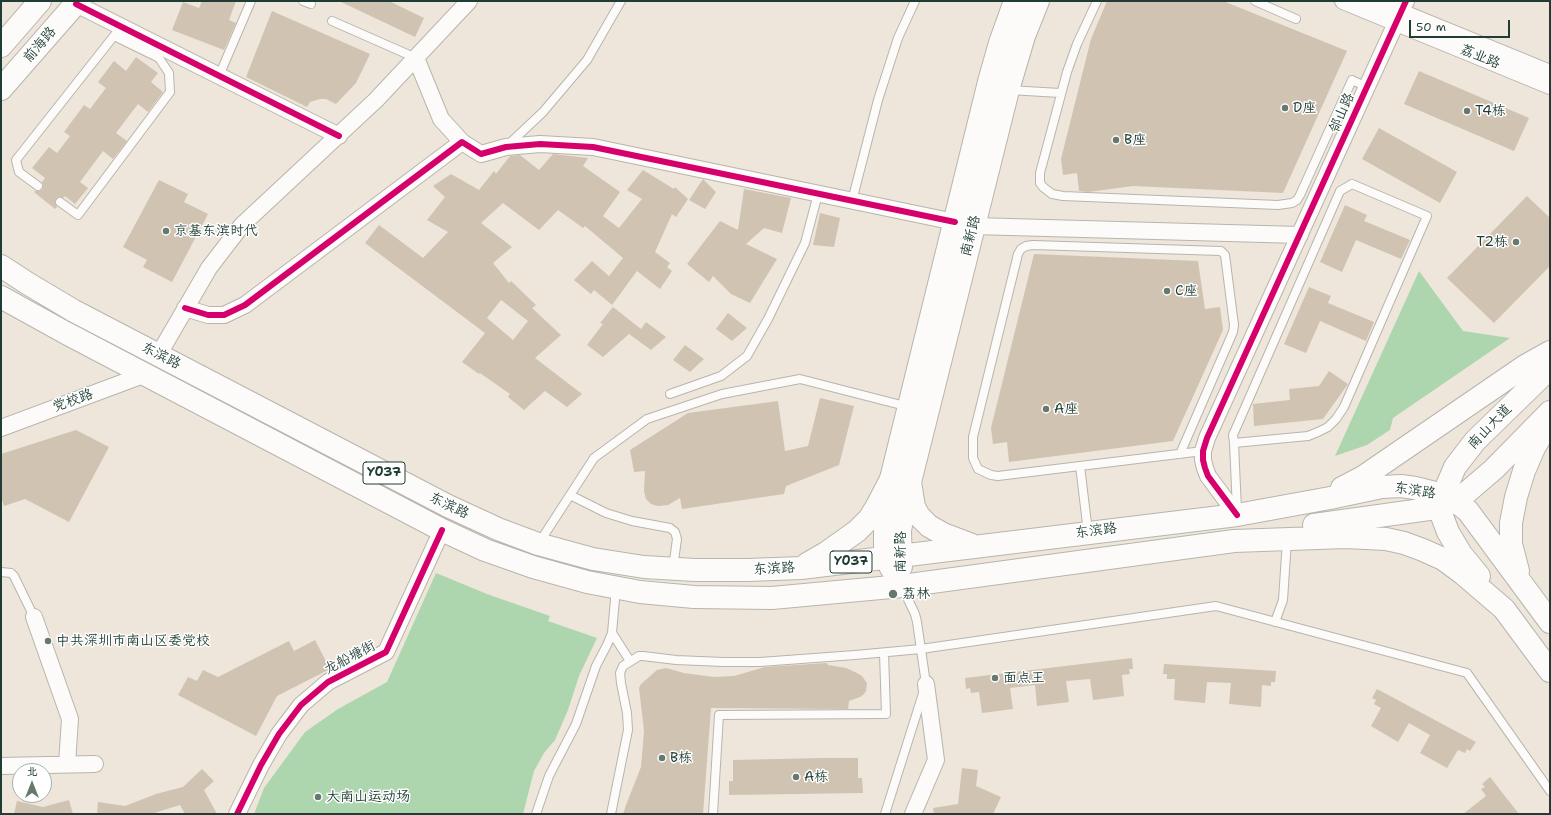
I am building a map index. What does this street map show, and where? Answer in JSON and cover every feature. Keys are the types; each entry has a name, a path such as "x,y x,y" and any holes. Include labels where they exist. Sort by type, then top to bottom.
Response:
{"main road":[{"name":"前海路","path":"1,46 40,1"},
{"name":"南新路","path":"901,481 965,224 990,78 1000,43 1015,1"},
{"name":"南新路","path":"902,586 894,556 900,538 901,481 909,408 1024,36 1038,1"},
{"name":"前海路","path":"1,89 77,2"},
{"name":"东滨路","path":"1,266 74,311 448,506 498,529 538,544 593,559 644,567 673,569 748,570 801,568 1237,514 1300,504 1382,487 1401,486 1415,488 1468,511 1550,622"},
{"name":"东滨路","path":"1,297 66,333 442,530 485,550 533,567 587,582 640,592 694,597 735,599 805,596 902,586 1234,541 1346,536 1368,537 1404,543 1443,560 1462,573 1504,609 1550,671"},
{"path":"1300,504 1335,491 1363,477 1525,366 1550,352"},
{"name":"南山大道","path":"1446,501 1455,467 1475,441 1550,368"},
{"path":"1234,541 1310,526 1429,509 1466,493 1494,469 1550,412"},
{"path":"1524,587 1516,567 1511,544 1511,523 1516,496 1524,471 1534,448 1550,421"},
{"path":"801,568 832,549 857,531 901,481 914,507 929,526 960,542 977,547"},
{"path":"1446,501 1444,524 1453,543 1504,609"}],"street":[{"path":"159,354 184,308 209,268 242,225 339,136 416,58 469,1"},
{"name":"荔业路","path":"1343,1 1401,12 1550,86"},
{"name":"荔业路","path":"1374,1 1550,73"},
{"path":"77,2 118,31 219,76 339,136"},
{"name":"邻山路","path":"1203,451 1207,438 1401,12"},
{"path":"416,58 441,119 462,142 481,154 506,147 540,144 593,147 965,224 1300,235"},
{"path":"184,308 208,315 224,315 245,305 462,142"},
{"name":"党校路","path":"1,428 146,374"},
{"path":"1203,451 1203,460 1208,476 1237,514"},
{"name":"龙船塘街","path":"237,814 264,759 279,734 301,705 328,682 386,652 442,530"},
{"path":"34,617 70,719 67,764"},
{"path":"914,814 936,760 926,684"},
{"path":"1,766 95,764"}],"lane":[{"path":"219,76 251,1"},
{"path":"506,147 543,112 587,60 621,1"},
{"path":"852,201 878,100 898,38 915,1"},
{"path":"1097,1 1077,44 1060,93 1040,173 1040,183 1052,194 1063,196 1285,204 1297,200 1352,80 1367,87"},
{"path":"1255,1 1296,19"},
{"path":"332,21 416,58"},
{"path":"38,186 19,172 16,160 118,31 159,58 169,74 170,92 78,215 60,202"},
{"path":"1008,90 1060,93"},
{"path":"1234,443 1308,436 1328,427 1336,419 1344,407 1427,216 1352,184 1340,191 1233,435 1237,514"},
{"path":"670,394 721,376 747,356 768,319 805,243 818,194"},
{"path":"1180,454 1233,332 1234,325 1225,255 1221,251 1034,244 1026,246 1018,254 973,437 972,458 978,469 991,475 998,476 1180,454 1203,451"},
{"path":"538,544 594,458 647,419 722,394 800,379 909,408"},
{"path":"1080,466 1088,532"},
{"path":"570,495 606,513 632,521 670,528 675,532 677,539 673,569"},
{"path":"1274,622 1283,600 1287,539"},
{"path":"1,572 6,572 14,576 34,617"},
{"path":"884,814 926,684 915,614 902,586"},
{"path":"536,814 549,776 576,724 596,666 608,645 612,633 616,587"},
{"path":"611,814 628,730 627,713 620,673 623,666 630,661 643,656 676,660 722,662 802,659 921,649 1216,606 1467,673 1550,791"},
{"path":"612,633 630,661"},
{"path":"713,814 719,715 886,714 884,652"}],"green space":[{"path":"1419,271 1463,331 1510,338 1393,418 1390,430 1367,445 1335,456"},
{"path":"436,573 487,594 550,616 548,621 597,638 579,676 568,710 555,740 544,753 534,771 523,814 254,814 264,788 305,732 338,709 387,682"}],"building":[{"path":"202,1 236,1 229,20 236,23 224,50 172,30 183,2 199,8"},
{"path":"339,1 389,1 424,18 415,37"},
{"path":"1107,1 1223,1 1347,51 1283,193 1133,186 1088,192 1079,191 1077,173 1063,175 1061,159 1091,39"},
{"path":"272,11 370,54 356,83 336,104 326,99 320,99 310,102 307,107 246,77"},
{"path":"136,57 158,73 151,82 163,92 148,112 138,104 116,133 127,141 113,159 103,151 80,182 88,188 75,204 65,196 63,198 58,197 55,201 57,207 55,209 34,192 42,190 42,182 45,178 32,168 49,147 57,153 70,136 64,132 84,105 90,109 106,88 98,82 114,61 126,71"},
{"name":"T4栋","path":"1419,71 1529,118 1514,151 1404,104"},
{"path":"1379,128 1457,172 1440,203 1362,159"},
{"path":"553,154 588,158 583,166 620,192 603,216 619,228 642,199 627,190 643,170 674,189 675,187 688,199 676,217 672,214 655,252 670,263 667,267 672,271 660,289 637,271 612,305 594,290 591,294 574,280 592,261 609,276 623,258 585,226 583,228 558,210 539,230 503,203 481,223 512,247 493,263 509,283 511,281 536,305 532,308 561,335 535,358 582,394 567,407 545,391 524,410 508,397 510,394 462,362 485,333 365,243 379,225 423,258 448,232 427,220 445,197 433,186 451,174 479,190 494,171 496,174 510,156 520,155 539,170","holes":["501,300 528,321 513,340 487,318"]},
{"path":"703,179 716,192 705,209 689,200"},
{"name":"京基东滨时代","path":"159,180 188,194 184,202 208,214 172,282 143,267 147,260 123,247"},
{"path":"744,189 791,198 782,233 764,228 746,244 777,259 750,303 731,294 713,276 709,282 687,264 720,221 738,230"},
{"name":"T2栋","path":"1527,196 1550,218 1550,266 1494,323 1447,278"},
{"path":"1345,205 1367,215 1364,221 1410,240 1401,259 1356,240 1342,272 1320,262"},
{"path":"820,213 840,218 834,247 813,245"},
{"path":"1034,254 1198,261 1205,309 1220,307 1223,330 1173,441 1009,462 1007,442 993,444 991,428"},
{"path":"1309,287 1331,296 1328,303 1374,322 1366,341 1320,321 1306,353 1284,344"},
{"path":"613,307 641,329 646,322 666,337 651,350 629,334 603,357 587,345 603,324 600,323"},
{"path":"728,313 747,328 732,341 716,329"},
{"path":"685,345 704,359 690,372 673,360"},
{"path":"1329,371 1348,384 1323,419 1254,426 1253,404 1290,400 1289,389 1319,386"},
{"path":"820,398 854,406 839,465 786,486 784,494 682,509 680,498 668,505 658,506 651,504 646,499 644,491 645,471 634,472 630,450 688,413 778,401 785,451 808,446"},
{"path":"76,430 109,447 69,522 25,499 4,506 1,496 1,454"},
{"path":"315,640 330,669 277,696 256,736 178,695 188,677 197,681 203,670 218,677 289,641 294,651"},
{"path":"1132,658 1133,669 1129,669 1130,674 1122,675 1124,696 1093,700 1090,679 1066,681 1069,702 1037,706 1035,685 1010,688 1013,709 982,713 979,692 971,693 970,688 966,689 965,678"},
{"path":"827,663 828,665 846,668 857,673 862,676 867,683 864,694 849,701 848,709 711,708 703,814 623,814 641,767 644,731 639,688 641,684 657,670 666,668 684,673 714,677 734,676 765,667"},
{"path":"1164,664 1276,671 1275,682 1271,682 1271,686 1262,685 1261,707 1229,704 1231,683 1207,682 1205,703 1174,700 1175,679 1167,679 1167,674 1163,674"},
{"path":"1377,689 1476,742 1470,751 1467,749 1465,753 1458,750 1447,768 1420,753 1430,735 1409,723 1398,742 1371,726 1381,708 1374,704 1376,700 1372,698"},
{"name":"A栋","path":"858,758 858,778 862,778 863,793 729,795 729,781 733,781 733,760"},
{"path":"962,768 978,770 976,786 1001,797 993,814 934,814 933,808 958,804"},
{"path":"202,769 214,781 204,790 217,814 185,814 180,805 151,814 97,814 98,802 125,806 156,794 183,787"},
{"path":"1490,777 1519,814 1463,814 1486,796 1481,789 1485,787 1482,784"},
{"path":"69,800 73,814 14,814 17,803 26,803 43,807"}],"cycle path":[{"path":"1237,515 1208,476 1203,460 1203,451 1207,438 1406,1"},
{"path":"76,4 339,136"},
{"path":"185,308 208,315 224,315 245,305 462,142 481,154 506,147 540,144 593,147 955,222"},
{"path":"237,814 261,765 279,734 301,705 328,682 386,652 442,530"}],"place":[{"name":"D座","path":"1285,108"},
{"name":"T4栋","path":"1467,111"},
{"name":"B座","path":"1116,140"},
{"name":"京基东滨时代","path":"166,231"},
{"name":"T2栋","path":"1516,242"},
{"name":"C座","path":"1167,291"},
{"name":"A座","path":"1046,409"},
{"name":"荔林","path":"893,594"},
{"name":"中共深圳市南山区委党校","path":"48,641"},
{"name":"面点王","path":"995,678"},
{"name":"B栋","path":"662,758"},
{"name":"A栋","path":"796,777"},
{"name":"大南山运动场","path":"318,797"}]}
